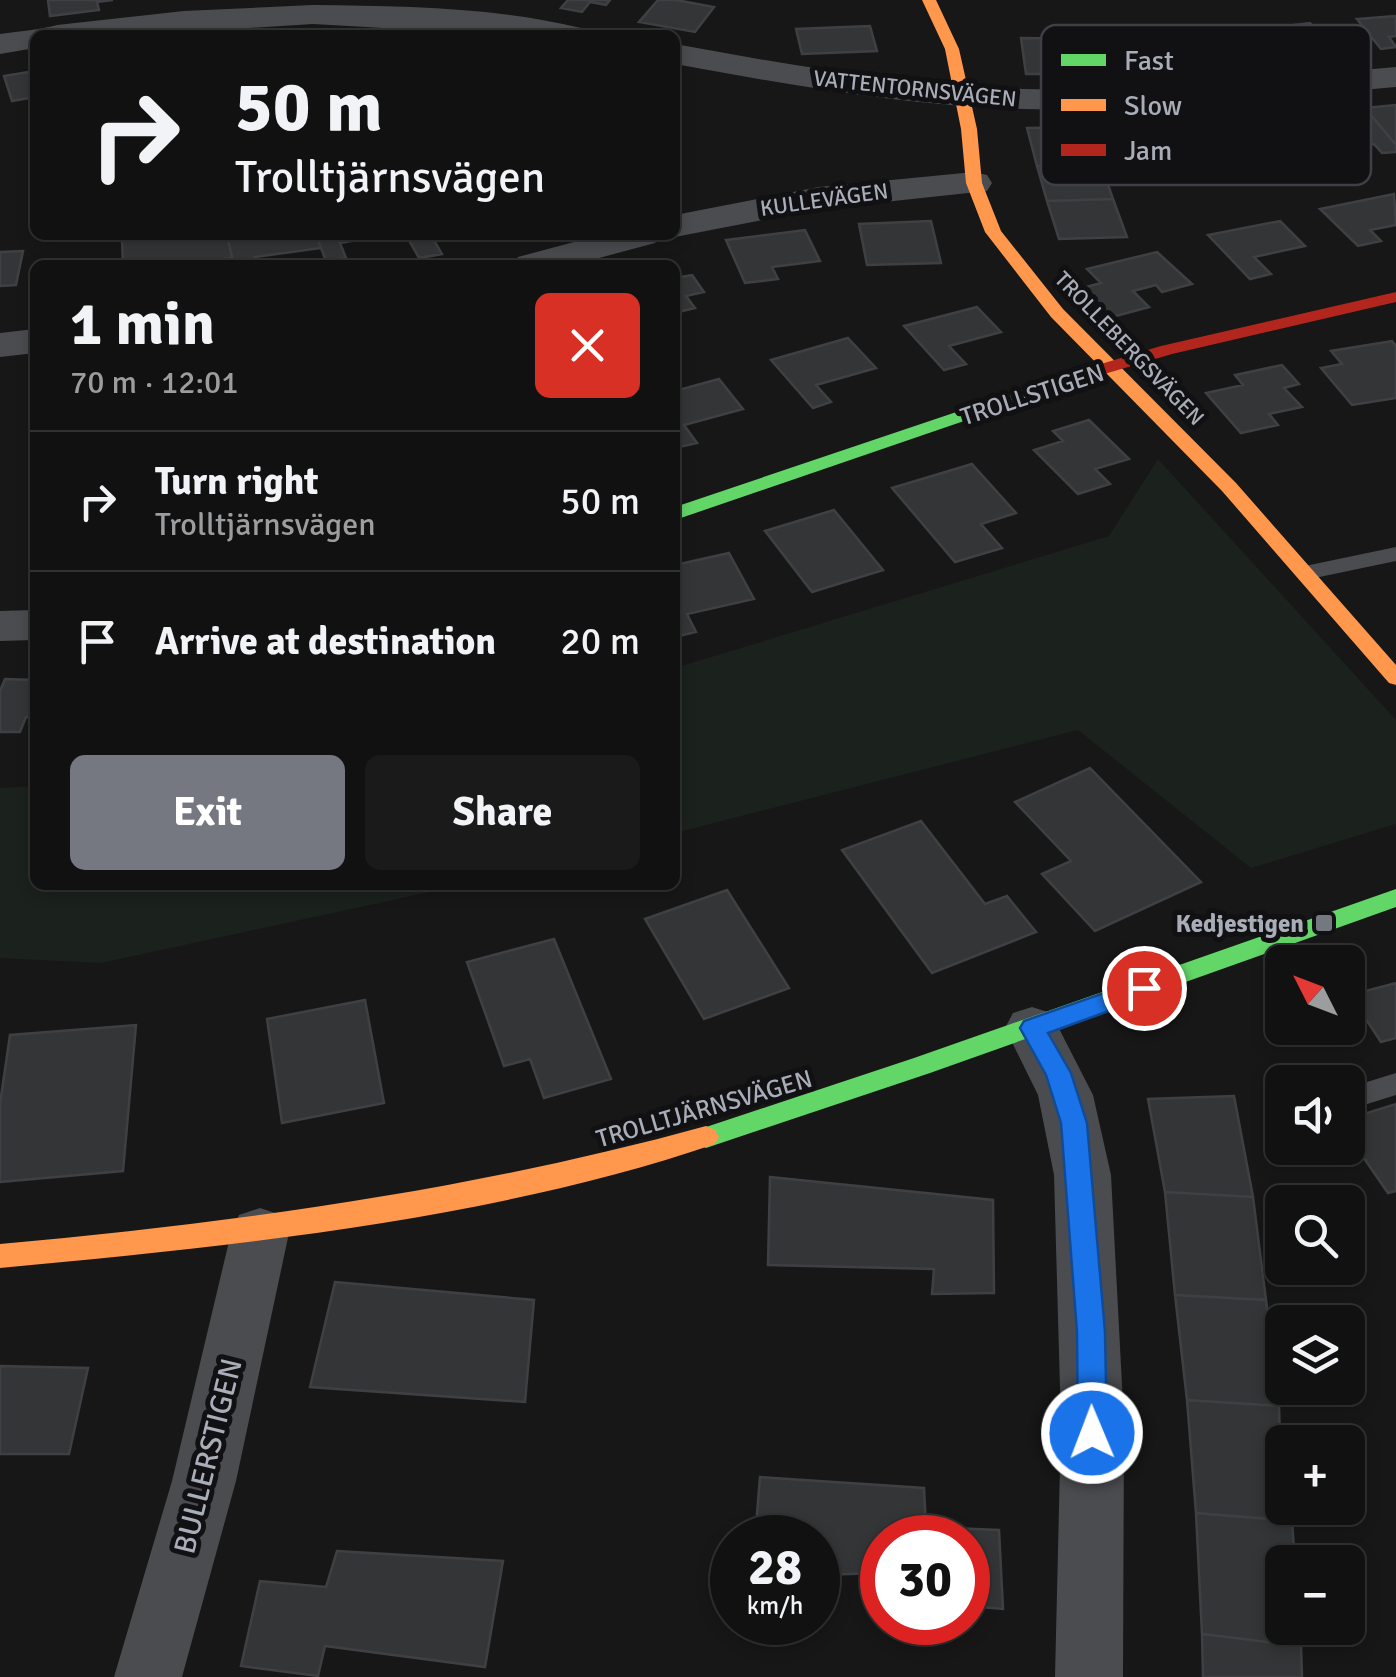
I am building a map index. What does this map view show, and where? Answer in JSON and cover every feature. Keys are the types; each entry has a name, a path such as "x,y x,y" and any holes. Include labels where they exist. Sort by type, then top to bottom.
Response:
{"street":[{"name":"TROLLEBERGSVÄGEN","path":"928,0 952,49 974,183 993,232 1056,313 1229,487 1396,678"},
{"path":"101,30 199,19 316,15 439,20 526,30"},
{"path":"0,44 30,39"},
{"name":"VATTENTORNSVÄGEN","path":"680,55 818,79 1041,100"},
{"name":"VATTENTORNSVÄGEN","path":"1371,79 1396,77"},
{"name":"KULLEVÄGEN","path":"680,225 820,198 974,183"},
{"path":"550,260 624,240"},
{"name":"TROLLSTIGEN","path":"680,512 1022,394 1167,350 1396,297"},
{"path":"0,626 30,625"},
{"name":"TROLLTJÄRNSVÄGEN","path":"0,1256 260,1234 417,1207 631,1160 840,1096 1396,898"},
{"path":"1032,1028 1058,1073 1074,1123 1082,1195 1091,1332 1094,1516 1089,1677"},
{"name":"BULLERSTIGEN","path":"148,1677 204,1481 260,1234"}],"lane":[{"path":"1305,573 1396,554"},
{"path":"1365,1094 1396,1084"}],"shaded area":[{"path":"1158,459 1396,720 1396,824 1251,868 1078,730 680,832 680,666 1109,536"},
{"path":"30,786 30,890 439,890 101,963 0,958 0,788"}],"building":[{"path":"48,0 113,0 97,2 99,10 50,16"},
{"path":"568,0 610,0 606,5 590,2 582,12 561,8"},
{"path":"658,0 714,7 695,32 639,22"},
{"path":"1396,16 1396,36 1389,37 1396,47 1381,49 1371,36 1371,25 1362,25 1357,19"},
{"path":"870,26 877,51 802,54 796,29"},
{"path":"1021,38 1041,38 1041,74 1026,74"},
{"path":"30,72 30,98 12,101 4,76"},
{"path":"1396,105 1395,144 1371,115 1371,107"},
{"path":"1371,115 1396,145 1396,152 1382,153 1371,144"},
{"path":"1027,128 1041,128 1041,166 1037,166"},
{"path":"1042,185 1108,185 1113,199 1047,201"},
{"path":"1394,194 1396,225 1370,230 1381,241 1358,246 1320,209"},
{"path":"1113,199 1127,237 1059,239 1047,201"},
{"path":"931,221 941,263 867,265 859,224"},
{"path":"1280,221 1305,246 1254,257 1271,274 1250,279 1208,235"},
{"path":"805,230 820,261 772,267 778,279 745,283 726,240"},
{"path":"122,240 228,240 232,258 215,260 123,260"},
{"path":"228,240 318,240 321,248 255,257 256,260 233,260"},
{"path":"318,240 357,240 340,243 346,258 326,260"},
{"path":"409,240 434,240 442,254 419,258"},
{"path":"23,251 16,285 0,286 0,252"},
{"path":"1157,252 1192,284 1162,292 1156,285 1133,291 1149,307 1108,318 1079,289 1101,283 1087,269"},
{"path":"692,275 704,292 686,296 695,308 680,312 680,277"},
{"path":"977,307 1001,332 949,346 966,364 944,370 904,326"},
{"path":"848,338 876,368 816,385 831,402 813,408 771,360"},
{"path":"1392,341 1396,346 1396,398 1352,405 1321,368 1342,364 1331,351"},
{"path":"1282,365 1299,384 1284,388 1302,407 1269,414 1278,425 1241,433 1206,393 1243,385 1235,375"},
{"path":"719,379 743,409 684,425 697,443 680,447 680,390"},
{"path":"1089,420 1129,459 1095,469 1110,484 1078,494 1034,450 1063,441 1053,431"},
{"path":"972,464 1016,513 981,524 1002,548 955,562 892,488"},
{"path":"834,510 883,570 812,592 765,531"},
{"path":"729,553 754,599 687,614 696,632 680,636 680,564"},
{"path":"5,679 30,680 30,717 26,717 20,732 0,732 0,691"},
{"path":"1090,768 1201,882 1095,931 1042,874 1071,861 1015,802"},
{"path":"921,821 985,904 1007,896 1036,932 932,973 842,850"},
{"path":"727,890 789,988 704,1019 645,919"},
{"path":"554,939 611,1079 544,1098 530,1059 504,1066 467,962"},
{"path":"1396,983 1396,1038 1381,1042 1365,1018 1365,991"},
{"path":"365,1000 384,1103 282,1123 267,1019"},
{"path":"136,1025 123,1171 0,1182 0,1104 10,1035"},
{"path":"1234,1096 1253,1197 1165,1192 1148,1099"},
{"path":"1396,1104 1396,1191 1388,1193 1365,1160 1365,1114"},
{"path":"770,1177 993,1200 994,1293 932,1294 934,1269 768,1265"},
{"path":"1165,1192 1253,1197 1266,1300 1175,1295"},
{"path":"335,1282 534,1300 525,1402 310,1387"},
{"path":"1175,1295 1266,1300 1265,1405 1279,1406 1187,1400"},
{"path":"0,1366 88,1368 69,1454 0,1454"},
{"path":"1187,1400 1279,1406 1280,1425 1265,1425 1265,1519 1196,1513"},
{"path":"760,1477 924,1488 925,1515 860,1515 860,1574 840,1574 840,1515 757,1515"},
{"path":"1196,1513 1265,1519 1265,1525 1292,1525 1294,1545 1265,1545 1265,1642 1202,1634"},
{"path":"990,1530 999,1530 1003,1609 990,1608"},
{"path":"337,1551 503,1561 485,1667 325,1646 318,1676 241,1666 260,1581 326,1587"},
{"path":"1202,1634 1265,1642 1265,1645 1301,1646 1302,1677 1203,1677"}],"traffic: fast":[{"path":"680,512 1057,383"},
{"path":"706,1137 921,1066 1396,898"}],"traffic: slow":[{"path":"929,0 952,49 969,129 974,183 993,232 1057,313 1229,487 1396,678"},
{"path":"0,1256 179,1238 356,1214 532,1182 706,1137"}],"traffic: jam":[{"path":"1057,383 1167,350 1396,297"}],"place":[{"name":"Kedjestigen","path":"1324,923"}],"route":[{"path":"1092,1433 1091,1332 1074,1123 1058,1073 1032,1028 1144,988"}]}
